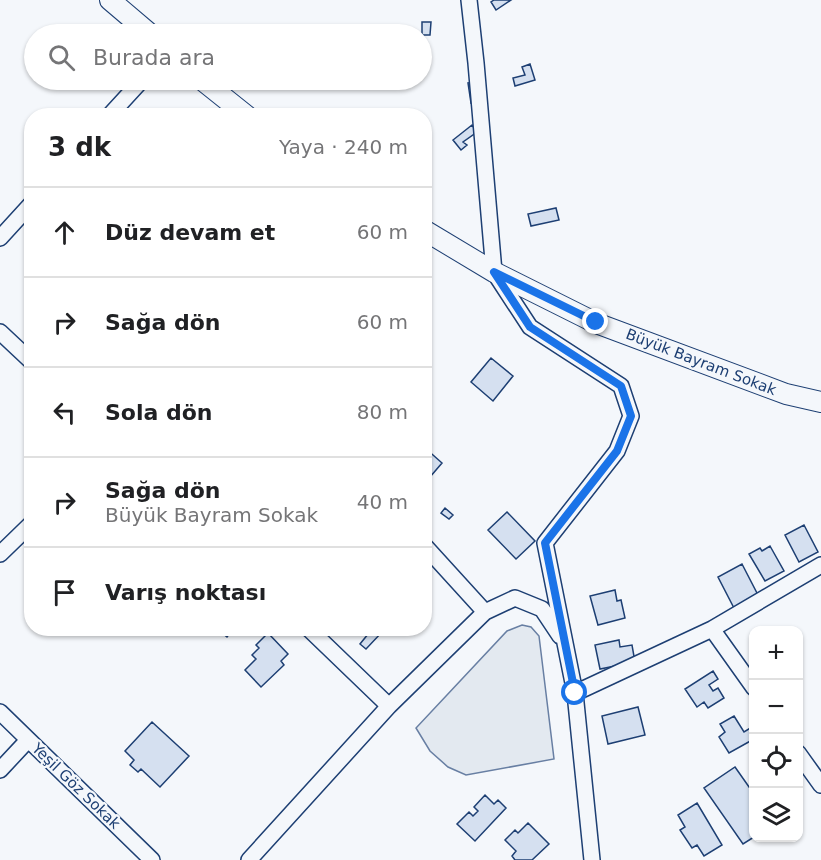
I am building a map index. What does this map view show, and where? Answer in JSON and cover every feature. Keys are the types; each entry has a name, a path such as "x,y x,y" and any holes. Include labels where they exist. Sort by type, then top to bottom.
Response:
{"street":[{"path":"110,0 138,24"},
{"path":"469,0 494,272 530,327 621,386 631,416 617,451 545,543 575,693 592,860"},
{"path":"117,108 133,90"},
{"path":"214,90 237,108"},
{"path":"0,238 24,212"},
{"name":"Büyük Bayram Sokak","path":"432,235 494,272 596,322 786,394 821,402"},
{"path":"0,332 24,354"},
{"path":"0,554 24,531"},
{"path":"432,554 485,612"},
{"path":"575,693 712,629 821,565"},
{"path":"249,860 389,706 485,612 515,598 542,609 565,644"},
{"path":"712,629 749,682"},
{"path":"316,636 389,706"},
{"name":"Yeşil Göz Sokak","path":"0,712 152,860"},
{"path":"0,770 28,740"},
{"path":"803,760 821,784"}],"shaded area":[{"path":"522,625 531,627 539,636 554,759 466,775 448,767 430,751 416,728 507,631"}],"building":[{"path":"511,0 496,10 491,2"},
{"path":"530,64 535,80 515,86 513,78 525,75 522,67"},
{"path":"476,82 479,101 471,103 468,83"},
{"path":"472,125 477,132 463,142 467,145 461,150 453,140"},
{"path":"556,208 559,220 531,226 528,214"},
{"path":"491,358 513,376 493,401 471,382"},
{"path":"432,454 442,463 432,475"},
{"path":"445,508 453,515 449,519 441,513"},
{"path":"507,512 535,541 516,559 488,530"},
{"path":"804,525 818,552 799,562 785,535"},
{"path":"770,546 784,571 765,581 749,554 760,548 762,551"},
{"path":"742,564 759,597 735,610 718,577"},
{"path":"615,590 617,601 621,600 625,618 598,625 590,596"},
{"path":"265,636 271,636 288,654 281,661 284,665 261,687 245,670 256,659 252,655 259,648 256,645"},
{"path":"366,636 378,636 366,649 360,644"},
{"path":"619,640 620,647 632,645 635,662 600,669 595,645"},
{"path":"713,671 718,679 709,685 713,691 718,688 724,698 708,708 704,702 697,707 685,689"},
{"path":"638,707 645,735 608,744 602,716"},
{"path":"734,716 744,732 749,729 749,742 729,753 719,737 725,732 720,724"},
{"path":"152,722 189,756 160,787 141,769 138,772 130,765 134,760 125,751"},
{"path":"735,767 749,787 749,840 743,844 704,788"},
{"path":"485,795 494,804 498,800 506,808 475,841 457,824 469,812 473,816 478,811 474,807"},
{"path":"697,803 722,845 704,856 697,845 692,848 680,830 685,827 678,815"},
{"path":"528,823 549,844 532,860 515,860 512,856 516,851 505,840 515,830 518,833"}],"route":[{"path":"575,693 545,543 617,451 631,416 621,386 530,327 494,272 596,322"}]}
